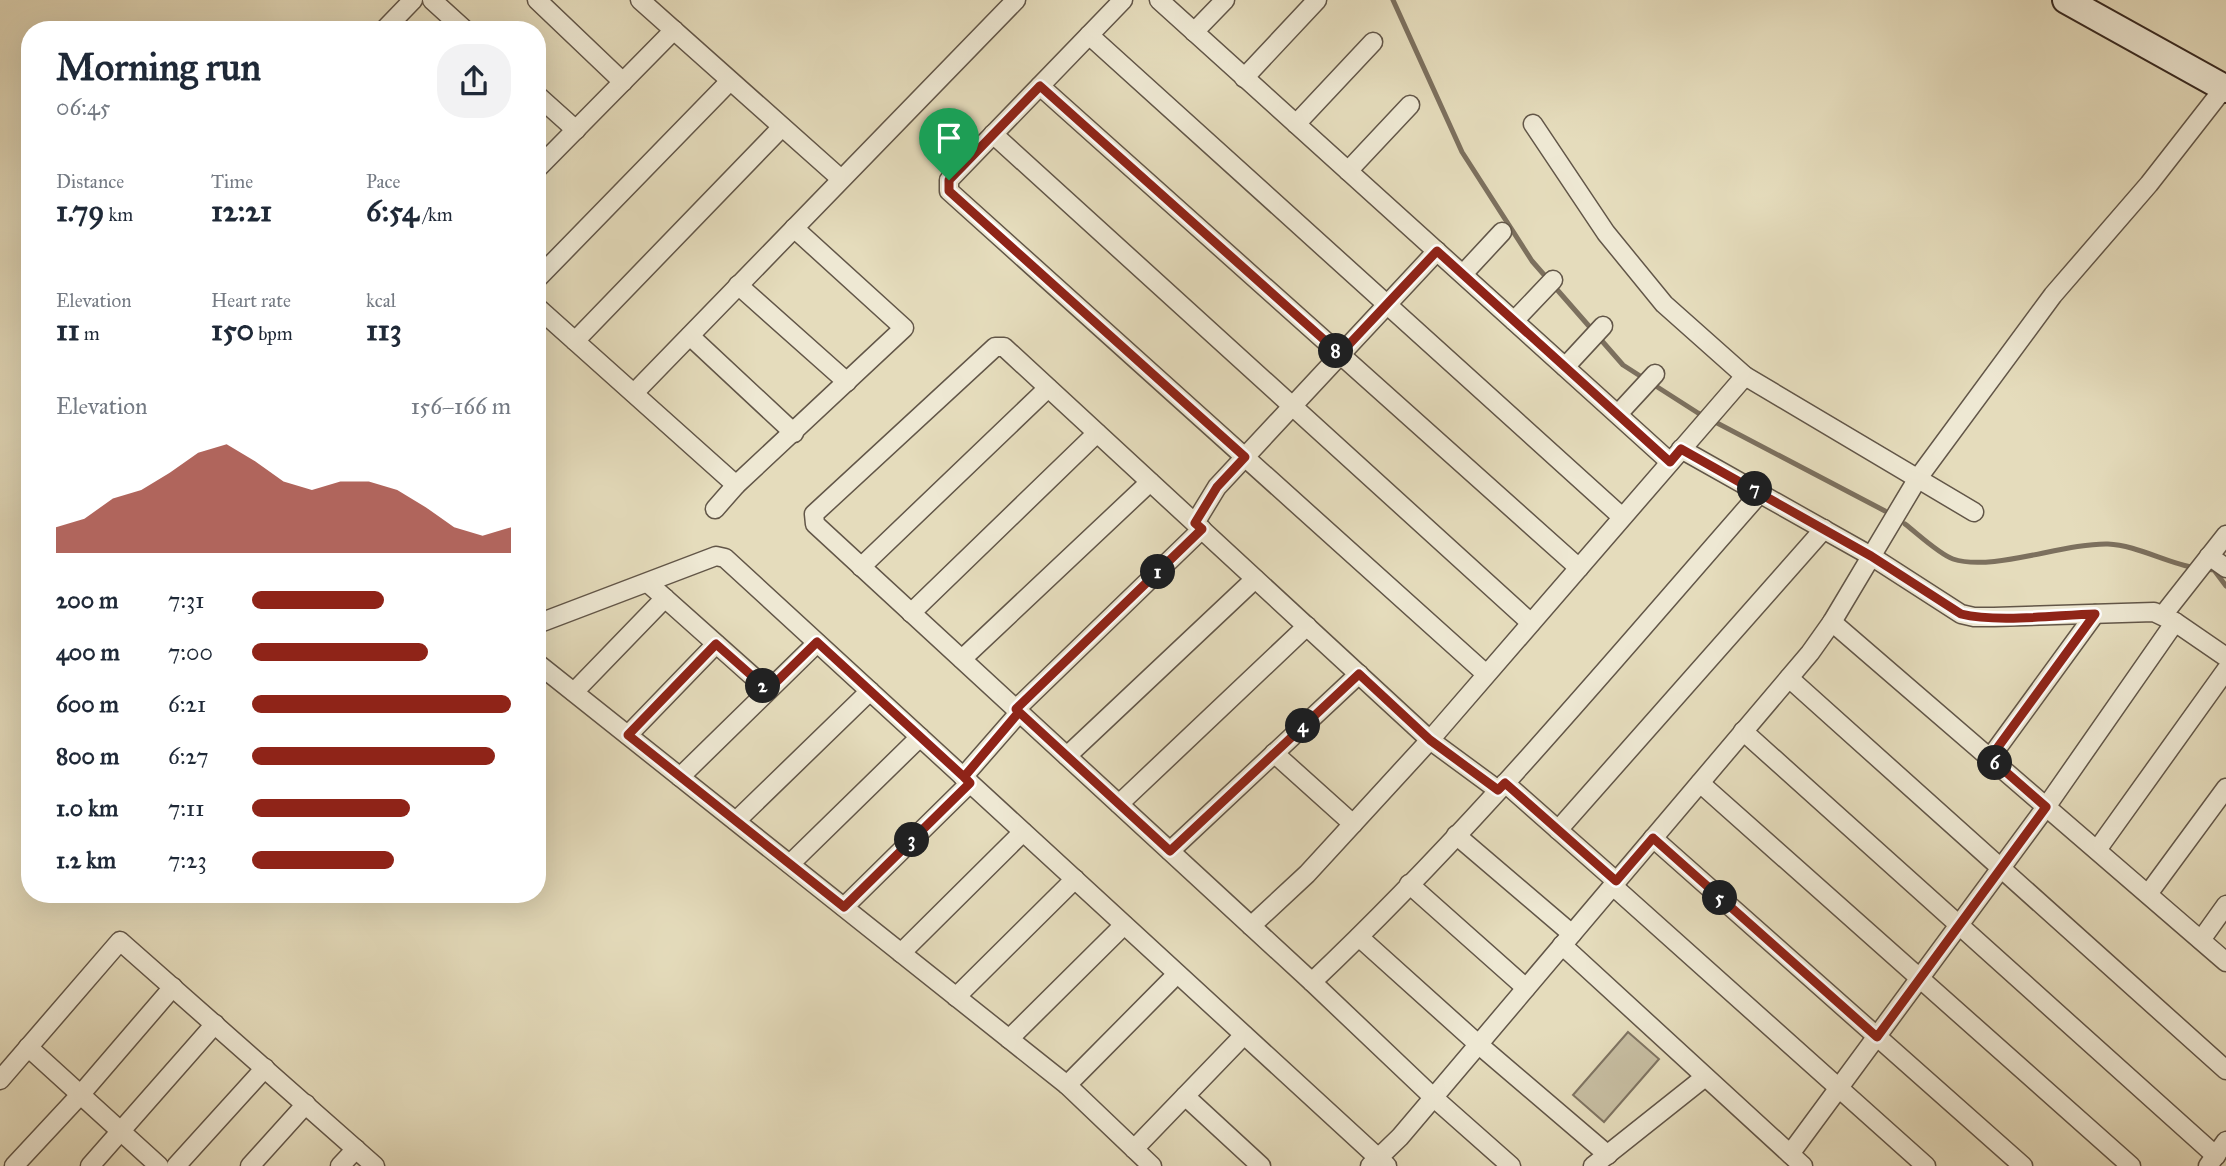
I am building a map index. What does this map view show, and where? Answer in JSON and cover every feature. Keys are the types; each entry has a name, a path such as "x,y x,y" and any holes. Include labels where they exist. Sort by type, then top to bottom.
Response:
{"main road":[{"path":"2066,0 2225,89"}],"street":[{"path":"393,21 413,0"},
{"path":"432,0 455,21"},
{"path":"537,0 623,82"},
{"path":"640,0 841,179"},
{"path":"634,393 1016,0"},
{"path":"1123,0 949,180 949,191 1486,674"},
{"path":"1158,0 1618,414 1676,456 1761,492 1871,556 1961,614 1994,617 2154,612 2169,618 2226,657"},
{"path":"1194,32 1225,0"},
{"path":"1244,78 1317,0"},
{"path":"546,160 674,30"},
{"path":"1089,35 1622,517"},
{"path":"1296,124 1373,42"},
{"path":"546,270 730,80"},
{"path":"1040,86 1579,568"},
{"path":"546,621 716,556 725,558 1244,1035 1378,1163 1789,678 1832,622 1917,478 2053,295 2187,139 2225,89"},
{"path":"546,103 576,130"},
{"path":"1348,171 1410,105"},
{"path":"1533,124 1606,233 1664,304 1745,376 1974,512"},
{"path":"575,341 782,127"},
{"path":"993,134 1531,623"},
{"path":"715,509 736,485 904,328 794,228"},
{"path":"1463,274 1502,232"},
{"path":"844,907 967,780 1018,711 1199,526 1217,487 1437,251"},
{"path":"1514,321 1553,279"},
{"path":"738,285 847,382"},
{"path":"546,315 736,485"},
{"path":"1565,367 1603,326"},
{"path":"690,336 794,433"},
{"path":"1511,1166 1433,1097 815,524 814,514 995,347 1004,347 1430,740 1502,787 1558,830 1926,1166"},
{"path":"1618,414 1655,374"},
{"path":"1251,926 1307,874 1430,740 1745,376"},
{"path":"861,567 1048,388"},
{"path":"911,613 1097,433"},
{"path":"962,659 1150,482"},
{"path":"1312,982 1359,937 1502,787 1761,492"},
{"path":"1558,830 1824,529"},
{"path":"1456,835 1567,939 1705,1077 1797,1160 1839,1087 2046,807 2209,556 2226,535"},
{"path":"2209,556 2226,568"},
{"path":"1067,756 1255,579"},
{"path":"648,583 768,690"},
{"path":"574,692 665,598"},
{"path":"1990,758 2095,614"},
{"path":"1832,622 2226,962"},
{"path":"1119,804 1307,626"},
{"path":"680,777 817,642"},
{"path":"628,735 716,644"},
{"path":"546,670 1067,1085 1152,1166"},
{"path":"2097,850 2226,670"},
{"path":"1170,851 1359,674"},
{"path":"1789,678 2226,1070"},
{"path":"736,821 870,691"},
{"path":"1743,731 2217,1154"},
{"path":"789,864 920,737"},
{"path":"1274,753 1353,824"},
{"path":"1700,783 2131,1166"},
{"path":"2148,894 2226,788"},
{"path":"901,953 1023,832"},
{"path":"1653,838 2024,1166"},
{"path":"956,997 1075,879"},
{"path":"1409,884 1526,988"},
{"path":"2201,940 2226,905"},
{"path":"1009,1039 1124,925"},
{"path":"1359,937 1478,1044 1600,1160 1705,1077"},
{"path":"0,1080 120,941 375,1166"},
{"path":"1067,1085 1177,974"},
{"path":"14,1166 81,1094 173,987"},
{"path":"90,1166 215,1024"},
{"path":"1134,1149 1244,1035"},
{"path":"28,1047 159,1166"},
{"path":"176,1166 265,1068"},
{"path":"1185,1096 1261,1166"},
{"path":"250,1166 306,1104"},
{"path":"340,1166 356,1149"}],"shaded area":[{"path":"1628,1032 1659,1059 1604,1122 1573,1095"}],"waterway":[{"path":"1393,0 1462,152 1532,261 1623,365 1698,413 1885,511"},
{"path":"1905,524 1947,556 1969,562 2007,560 2108,544 2129,547 2196,568"},
{"path":"2205,569 2214,570 2226,586"}],"route":[{"path":"949,180 949,191 1245,457 1217,487 1195,523 1202,529 1016,709 1019,712 964,777 817,642 768,690 716,644 628,735 844,907 970,783 964,777 1019,712 1170,851 1359,674 1430,740 1498,790 1505,783 1616,881 1653,838 1877,1037 2046,807 1990,758 2095,614 1994,617 1961,614 1871,556 1681,449 1670,462 1437,251 1340,354 1040,86 949,180"}]}
